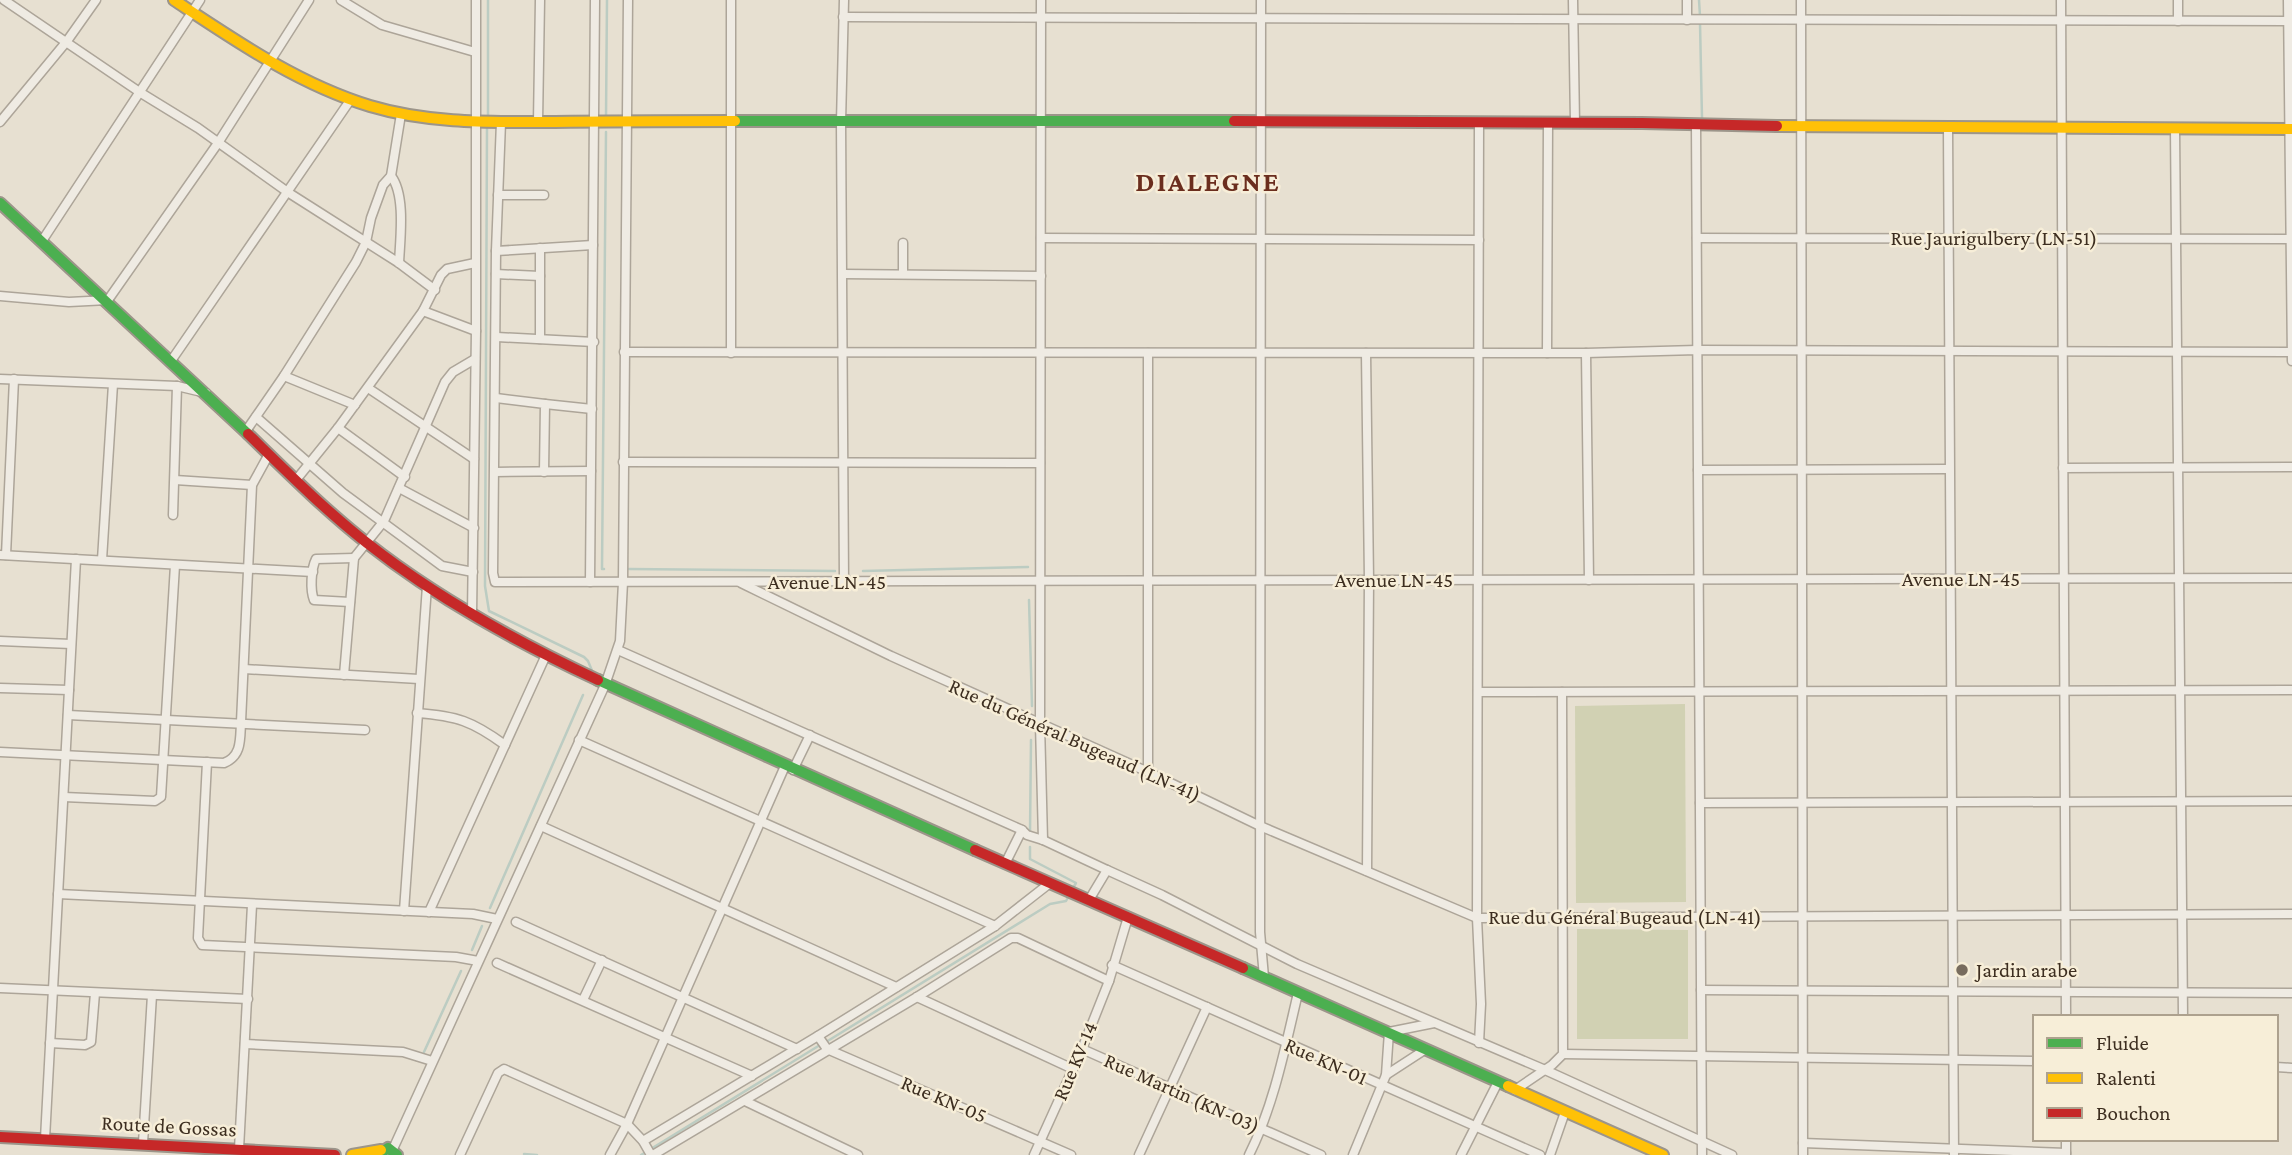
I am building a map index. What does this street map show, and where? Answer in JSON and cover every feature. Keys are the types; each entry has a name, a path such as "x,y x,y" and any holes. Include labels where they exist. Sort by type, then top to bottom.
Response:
{"street":[{"path":"4,0 141,93 198,128 289,193 399,263 435,290"},
{"path":"0,122 67,41 96,0"},
{"path":"174,0 271,62 309,82 351,99 401,114 478,122 1575,123 1801,127 2291,129"},
{"path":"42,241 200,0"},
{"path":"108,300 218,143 309,0"},
{"path":"341,0 382,25 475,52"},
{"path":"472,614 478,122 476,0"},
{"path":"538,122 540,0"},
{"path":"590,582 595,0"},
{"path":"352,1155 391,1153 605,685 618,650 623,582 628,0"},
{"path":"731,0 731,353"},
{"path":"844,0 841,122 844,582"},
{"path":"1041,0 1040,724 1043,840"},
{"path":"1261,0 1260,945 1264,977"},
{"path":"1573,0 1575,123"},
{"path":"1687,0 1687,20"},
{"path":"1801,0 1803,1155"},
{"path":"2060,0 2066,1015"},
{"path":"2178,0 2178,21"},
{"path":"2288,0 2292,361"},
{"path":"844,17 2290,21"},
{"path":"171,360 289,193 351,99"},
{"path":"246,431 284,376 366,242 383,185 391,176 401,114"},
{"path":"497,122 495,472 591,471"},
{"path":"1479,123 1479,1043"},
{"path":"1547,353 1548,123"},
{"path":"1696,124 1702,1155"},
{"path":"1948,128 1954,1151"},
{"path":"2175,128 2183,1015"},
{"path":"391,176 398,187 399,263"},
{"path":"498,195 544,195"},
{"path":"0,203 108,300 296,480 368,544 472,614 605,685 1663,1155"},
{"path":"1041,238 1479,240"},
{"name":"Rue Jaurigulbery (LN-51)","path":"1697,238 2291,239"},
{"path":"902,274 903,243"},
{"path":"496,251 593,245"},
{"path":"540,248 540,339"},
{"path":"296,480 338,428 423,312 441,275 447,269 475,262"},
{"path":"496,274 540,276"},
{"path":"843,274 1041,276"},
{"path":"0,296 69,302 108,300"},
{"path":"423,312 476,331"},
{"path":"497,337 593,342"},
{"path":"624,352 2292,352"},
{"path":"1148,353 1148,772"},
{"path":"1366,353 1369,580 1367,871"},
{"path":"1586,353 1589,580"},
{"path":"344,675 354,558 384,521 449,377 475,359"},
{"path":"284,376 355,405"},
{"path":"0,379 177,386 206,393"},
{"path":"15,379 3,555 313,572"},
{"path":"102,560 113,384"},
{"path":"173,515 177,386"},
{"path":"368,388 474,459"},
{"path":"496,398 592,409"},
{"path":"544,471 545,404"},
{"path":"256,417 343,493 442,566 473,572"},
{"path":"338,428 405,477"},
{"path":"0,752 224,763 237,754 244,669 252,485 270,454"},
{"path":"623,462 1040,463"},
{"path":"2063,468 2292,467"},
{"path":"1698,470 1948,469"},
{"name":"Avenue LN-45","path":"495,472 495,582 2292,578"},
{"path":"175,480 252,485"},
{"path":"399,488 474,528"},
{"path":"350,602 314,600 313,572 316,559 354,558"},
{"path":"45,1139 76,559"},
{"path":"64,797 158,800 162,794 175,565"},
{"name":"Rue du Général Bugeaud (LN-41)","path":"738,582 891,656 1260,825 1477,918 2292,914"},
{"path":"404,911 427,586"},
{"path":"0,641 71,644"},
{"path":"618,650 1022,830 1027,835 1107,870 1297,964 1544,1069 1732,1155"},
{"path":"429,912 546,655"},
{"path":"244,669 419,679"},
{"path":"0,688 69,690"},
{"path":"1478,692 2292,690"},
{"path":"1562,692 1563,1054"},
{"path":"417,713 461,719 505,745"},
{"path":"68,715 365,730"},
{"path":"610,1155 627,1124 760,822 810,735"},
{"path":"579,740 995,926"},
{"path":"207,762 199,942 206,945 456,957 478,961"},
{"path":"1700,803 2292,802"},
{"path":"541,825 896,987"},
{"path":"1005,864 1022,830"},
{"path":"1089,900 1107,870"},
{"path":"649,1150 752,1076 797,1049 822,1043 847,1028 896,987 995,926 1050,883"},
{"path":"58,894 429,912 497,919"},
{"path":"239,1149 252,905"},
{"name":"Rue KV-14","path":"1034,1155 1082,1049 1109,981 1128,917"},
{"path":"516,922 797,1049"},
{"path":"649,1150 745,1101 822,1043 847,1028 917,997 1011,938 1018,938 1109,981"},
{"path":"583,1000 602,960"},
{"path":"497,963 752,1076"},
{"name":"Rue KN-01","path":"1112,965 1540,1155"},
{"path":"0,988 248,999"},
{"path":"1701,990 2292,993"},
{"path":"50,1043 85,1045 91,1042 95,993"},
{"path":"1249,1155 1262,1129 1298,993"},
{"path":"143,1143 152,995"},
{"name":"Rue Martin (KN-03)","path":"917,997 1073,1069"},
{"path":"1139,1155 1207,1007"},
{"path":"1389,1032 1434,1023"},
{"path":"1353,1155 1386,1075 1389,1032"},
{"name":"Rue KN-05","path":"822,1043 1071,1155"},
{"path":"246,1044 403,1052 432,1061"},
{"name":"Rue Martin (KN-03)","path":"1082,1049 1321,1155"},
{"path":"1386,1075 1426,1049"},
{"path":"1515,1090 1563,1054 2033,1061"},
{"path":"460,1155 498,1073 504,1069 627,1124 649,1150"},
{"path":"1461,1155 1497,1082"},
{"path":"745,1101 858,1155"},
{"path":"1550,1155 1565,1112"},
{"name":"Route de Gossas","path":"0,1137 143,1143 155,1150 239,1149 335,1155"},
{"path":"1803,1143 2066,1154"}],"green space":[{"path":"1685,704 1686,902 1576,903 1575,706"},
{"path":"1577,929 1688,930 1688,1039 1577,1039"}],"waterway":[{"path":"488,0 488,120"},
{"path":"606,116 607,0"},
{"path":"1699,0 1700,16"},
{"path":"1700,23 1702,118"},
{"path":"487,127 485,586 489,611 584,657 593,673"},
{"path":"604,569 606,132"},
{"path":"863,571 1028,567"},
{"path":"629,569 835,571"},
{"path":"1029,600 1032,706"},
{"path":"490,908 583,695"},
{"path":"1030,833 1031,740"},
{"path":"1030,847 1030,859 1076,883 1073,888"},
{"path":"826,1042 1050,904 1066,901 1070,894"},
{"path":"472,950 482,926"},
{"path":"424,1052 461,971"},
{"path":"641,1155 820,1045"},
{"path":"524,1154 537,1155"}],"traffic: fast":[{"path":"735,121 1234,121"},
{"path":"0,203 248,434"},
{"path":"598,680 975,850"},
{"path":"1243,968 1508,1086"},
{"path":"378,1155 388,1148 397,1155"}],"traffic: slow":[{"path":"174,0 293,74 343,97 393,112 485,122 735,121"},
{"path":"1777,126 2292,129"},
{"path":"1508,1086 1663,1155"},
{"path":"352,1155 381,1150"}],"traffic: jam":[{"path":"1234,121 1777,126"},
{"path":"248,434 336,517 422,583 479,618 598,680"},
{"path":"975,850 1243,968"},
{"path":"0,1137 335,1155"}],"place":[{"name":"Jardin arabe","path":"1962,970"}],"district":[{"name":"DIALEGNE","path":"1208,181"}]}
